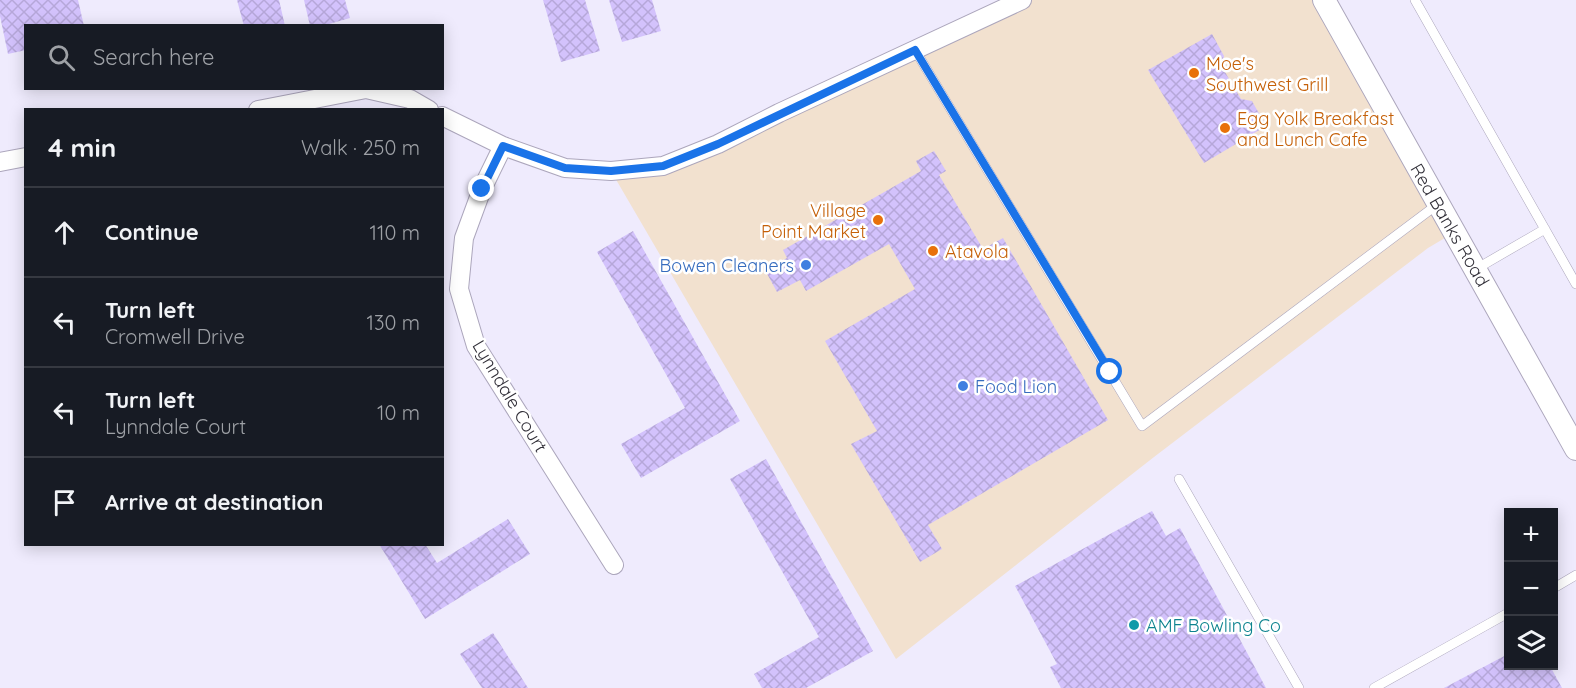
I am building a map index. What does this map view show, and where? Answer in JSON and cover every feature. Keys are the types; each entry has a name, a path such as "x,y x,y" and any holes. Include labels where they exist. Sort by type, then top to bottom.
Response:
{"street":[{"path":"444,117 503,146 565,168 611,171 663,166 718,144 1023,0"},
{"name":"Red Banks Road","path":"1330,2 1438,204 1576,449"},
{"path":"268,108 361,90"},
{"path":"370,90 410,99 426,108"},
{"name":"Lynndale Court","path":"503,146 482,189 464,238 459,289 476,346 614,565"},
{"path":"0,162 24,157"}],"lane":[{"path":"1415,0 1576,284"},
{"path":"915,50 1142,426 1438,204"},
{"path":"1476,269 1545,229"},
{"path":"1179,479 1299,688"},
{"path":"1558,586 1576,575"},
{"path":"1374,688 1504,616"}],"shaded area":[{"path":"1022,0 1324,0 1455,232 1428,248 1154,457 896,659 611,171 663,166"}],"building":[{"path":"0,0 78,0 84,24 24,24 24,50 8,54 0,16"},
{"path":"237,0 279,0 285,24 243,24"},
{"path":"304,0 345,0 350,18 329,24 310,24"},
{"path":"543,0 585,0 600,51 561,62"},
{"path":"609,0 652,0 661,31 622,42"},
{"path":"1212,34 1224,56 1222,67 1241,99 1252,101 1266,126 1204,163 1148,70"},
{"path":"934,151 946,171 939,175 983,249 1003,238 1108,420 928,525 942,549 920,562 851,444 877,431 825,341 915,289 889,244 806,291 800,280 777,292 765,270 787,258 783,250 921,171 916,161"},
{"path":"633,231 740,421 641,478 621,444 685,408 597,252"},
{"path":"766,459 873,651 806,688 762,688 754,674 819,637 730,479"},
{"name":"AMF Bowling Co","path":"1152,511 1166,536 1180,528 1266,688 1061,688 1050,667 1057,664 1015,586"},
{"path":"508,519 530,554 425,619 380,546 426,546 437,563"},
{"path":"493,633 528,688 482,688 460,654"},
{"path":"1504,656 1504,670 1552,670 1562,688 1444,688"}],"place":[{"name":"Moe's Southwest Grill","path":"1194,73"},
{"name":"Egg Yolk Breakfast and Lunch Cafe","path":"1225,128"},
{"name":"Village Point Market","path":"878,220"},
{"name":"Atavola","path":"933,251"},
{"name":"Bowen Cleaners","path":"806,265"},
{"name":"Food Lion","path":"963,386"},
{"name":"AMF Bowling Co","path":"1134,625"}],"route":[{"path":"482,189 503,146 565,168 611,171 663,166 718,144 915,50 1110,372"}]}
